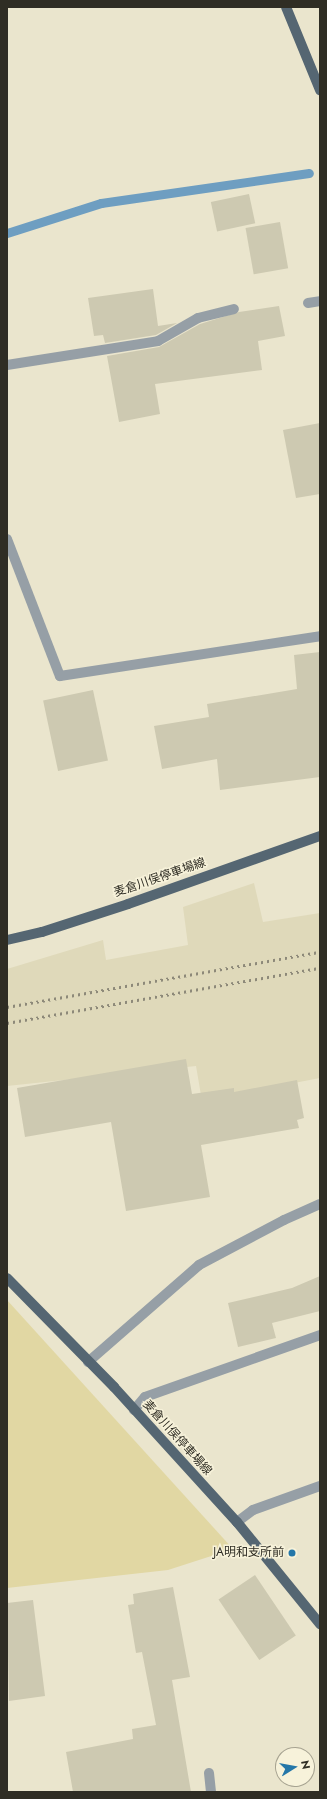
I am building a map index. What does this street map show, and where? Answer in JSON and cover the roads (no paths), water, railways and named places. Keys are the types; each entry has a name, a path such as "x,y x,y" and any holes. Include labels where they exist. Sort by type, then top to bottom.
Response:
{"main road":[{"path":"286,7 320,90"},
{"name":"麦倉川俣停車場線","path":"7,940 78,920 320,836"},
{"name":"麦倉川俣停車場線","path":"7,1278 134,1410 236,1522 320,1624"}],"street":[{"path":"308,303 320,301"},
{"path":"7,365 158,341 198,318 234,309"},
{"path":"7,539 11,566 60,676 320,636"},
{"path":"88,1362 199,1265 284,1220 320,1204"},
{"path":"134,1410 146,1397 320,1335"},
{"path":"236,1522 253,1510 320,1486"},
{"path":"209,1774 212,1792"}],"waterway":[{"path":"7,233 101,203 309,173"}],"railway":[{"path":"7,1007 320,952"},
{"path":"7,1023 320,968"}],"place":[{"name":"JA明和支所前","path":"292,1553"}]}
